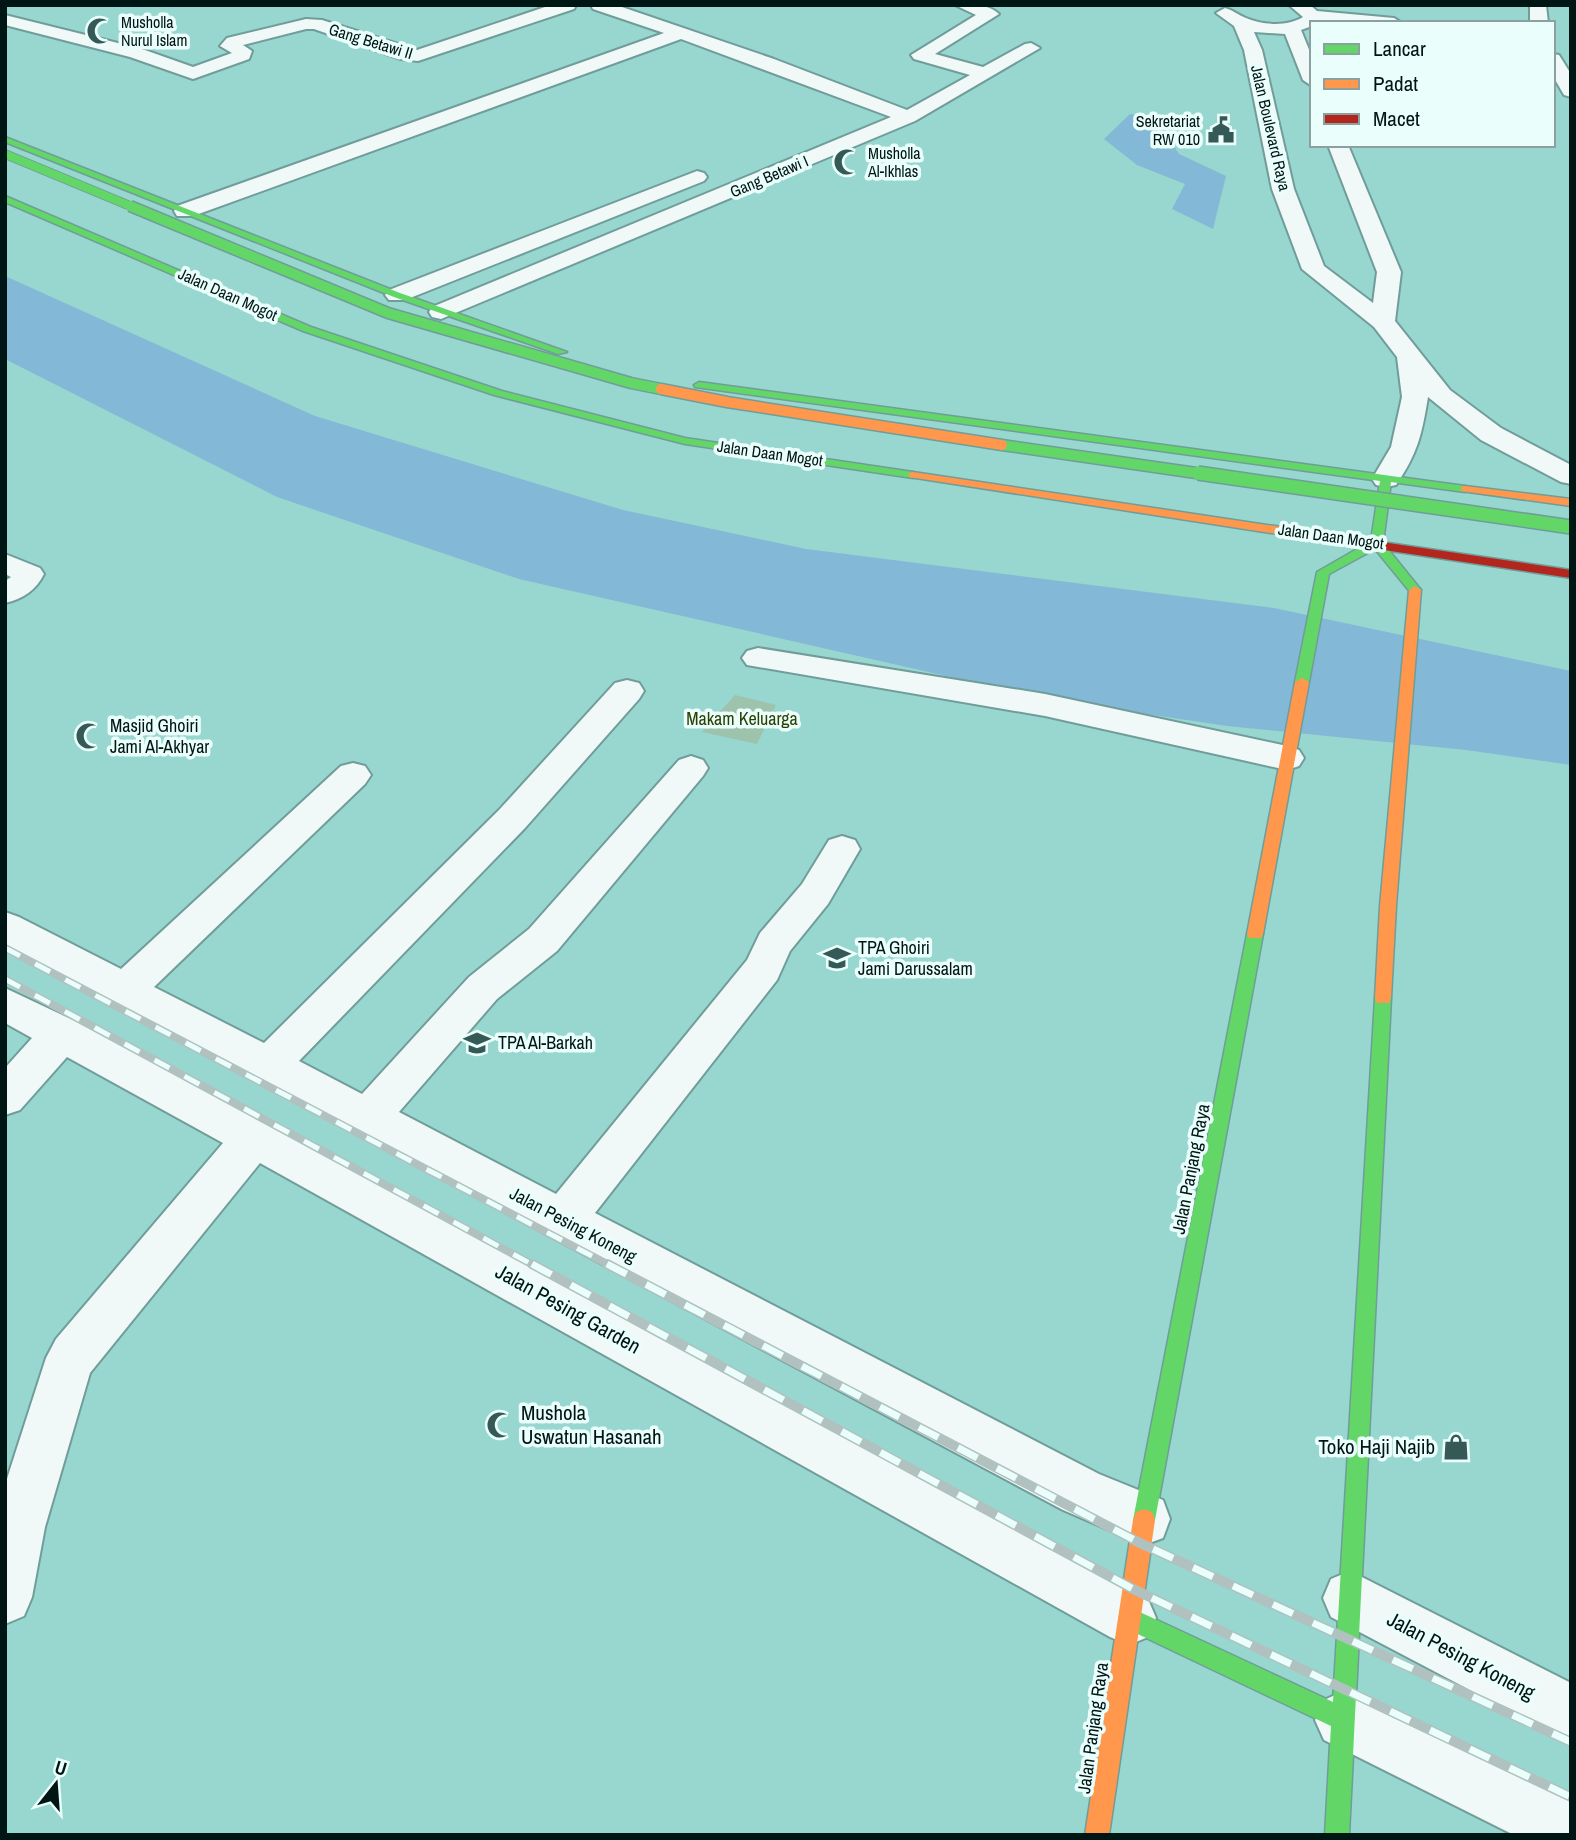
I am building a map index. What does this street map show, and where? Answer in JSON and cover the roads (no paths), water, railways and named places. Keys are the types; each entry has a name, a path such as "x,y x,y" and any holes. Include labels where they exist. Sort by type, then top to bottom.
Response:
{"main road":[{"path":"5,139 397,295 577,357 716,389 1571,503"},
{"path":"5,154 388,313 631,383 727,402 935,435 1571,527"},
{"name":"Jalan Daan Mogot","path":"5,199 307,329 498,393 672,437 1571,574"},
{"path":"367,322 441,345"},
{"name":"Jalan Daan Mogot","path":"568,382 647,402 827,434 1571,542"},
{"path":"1337,1835 1387,920 1418,592 1377,543 1386,479"},
{"path":"1386,479 1426,522"},
{"path":"1454,541 1484,560"},
{"name":"Jalan Panjang Raya","path":"1097,1835 1143,1518 1323,572 1377,543"},
{"path":"1129,1618 1344,1720"}],"street":[{"name":"Gang Betawi II","path":"192,74 243,55 243,51 229,46 233,42 306,24 316,24 407,55 418,56 568,5"},
{"path":"599,5 768,63 908,117"},
{"path":"964,5 990,14 920,55 984,73"},
{"name":"Jalan Boulevard Raya","path":"1228,5 1226,14 1242,23 1253,50 1283,189 1314,269 1383,322 1441,396 1491,434 1571,476"},
{"path":"1242,23 1266,27 1290,27 1307,23 1302,8 1382,21"},
{"path":"5,20 136,53 220,84"},
{"path":"1290,27 1310,74"},
{"path":"185,211 679,34"},
{"name":"Gang Betawi I","path":"442,312 908,117 1031,48"},
{"path":"1555,62 1571,91"},
{"path":"1339,147 1390,272 1383,322"},
{"path":"397,295 697,177"},
{"name":"Jalan Boulevard Raya","path":"1386,479 1405,447 1415,397 1409,358"},
{"path":"1491,434 1559,442"},
{"path":"5,563 29,574 25,582 5,594"},
{"path":"758,658 1045,705 1287,752"},
{"path":"269,1065 512,819 627,691"},
{"path":"368,1117 483,988 543,940 691,768"},
{"path":"125,990 353,775"},
{"path":"563,1219 763,969 774,944 815,894 842,849"},
{"name":"Jalan Pesing Koneng","path":"5,927 1081,1492 1143,1518"},
{"name":"Jalan Pesing Garden","path":"5,1004 1129,1618"},
{"path":"5,1097 62,1034"},
{"path":"5,1597 19,1527 63,1375 73,1356 254,1138"},
{"name":"Jalan Pesing Koneng","path":"1350,1598 1571,1714"},
{"path":"1344,1720 1571,1831"}],"water":[{"path":"1130,114 1155,117 1179,154 1226,176 1213,229 1172,209 1185,184 1137,165 1104,139"},
{"path":"5,276 315,416 623,510 806,549 1274,608 1571,671 1571,765 1466,750 1227,726 1052,700 519,579 277,497 5,359"}],"railway":[{"path":"5,948 611,1266"},
{"path":"5,979 535,1266"},
{"path":"532,1264 1133,1589 1571,1797"},
{"path":"607,1264 1140,1543 1571,1742"}],"place":[{"name":"Musholla Nurul Islam","path":"100,31"},
{"name":"Sekretariat RW 010","path":"1221,130"},
{"name":"Musholla Al-Ikhlas","path":"847,162"},
{"name":"Masjid Ghoiri Jami Al-Akhyar","path":"89,736"},
{"name":"TPA Ghoiri Jami Darussalam","path":"837,958"},
{"name":"TPA Al-Barkah","path":"477,1043"},
{"name":"Mushola Uswatun Hasanah","path":"500,1425"},
{"name":"Toko Haji Najib","path":"1456,1447"}],"park label":[{"name":"Makam Keluarga","path":"742,719"}]}
